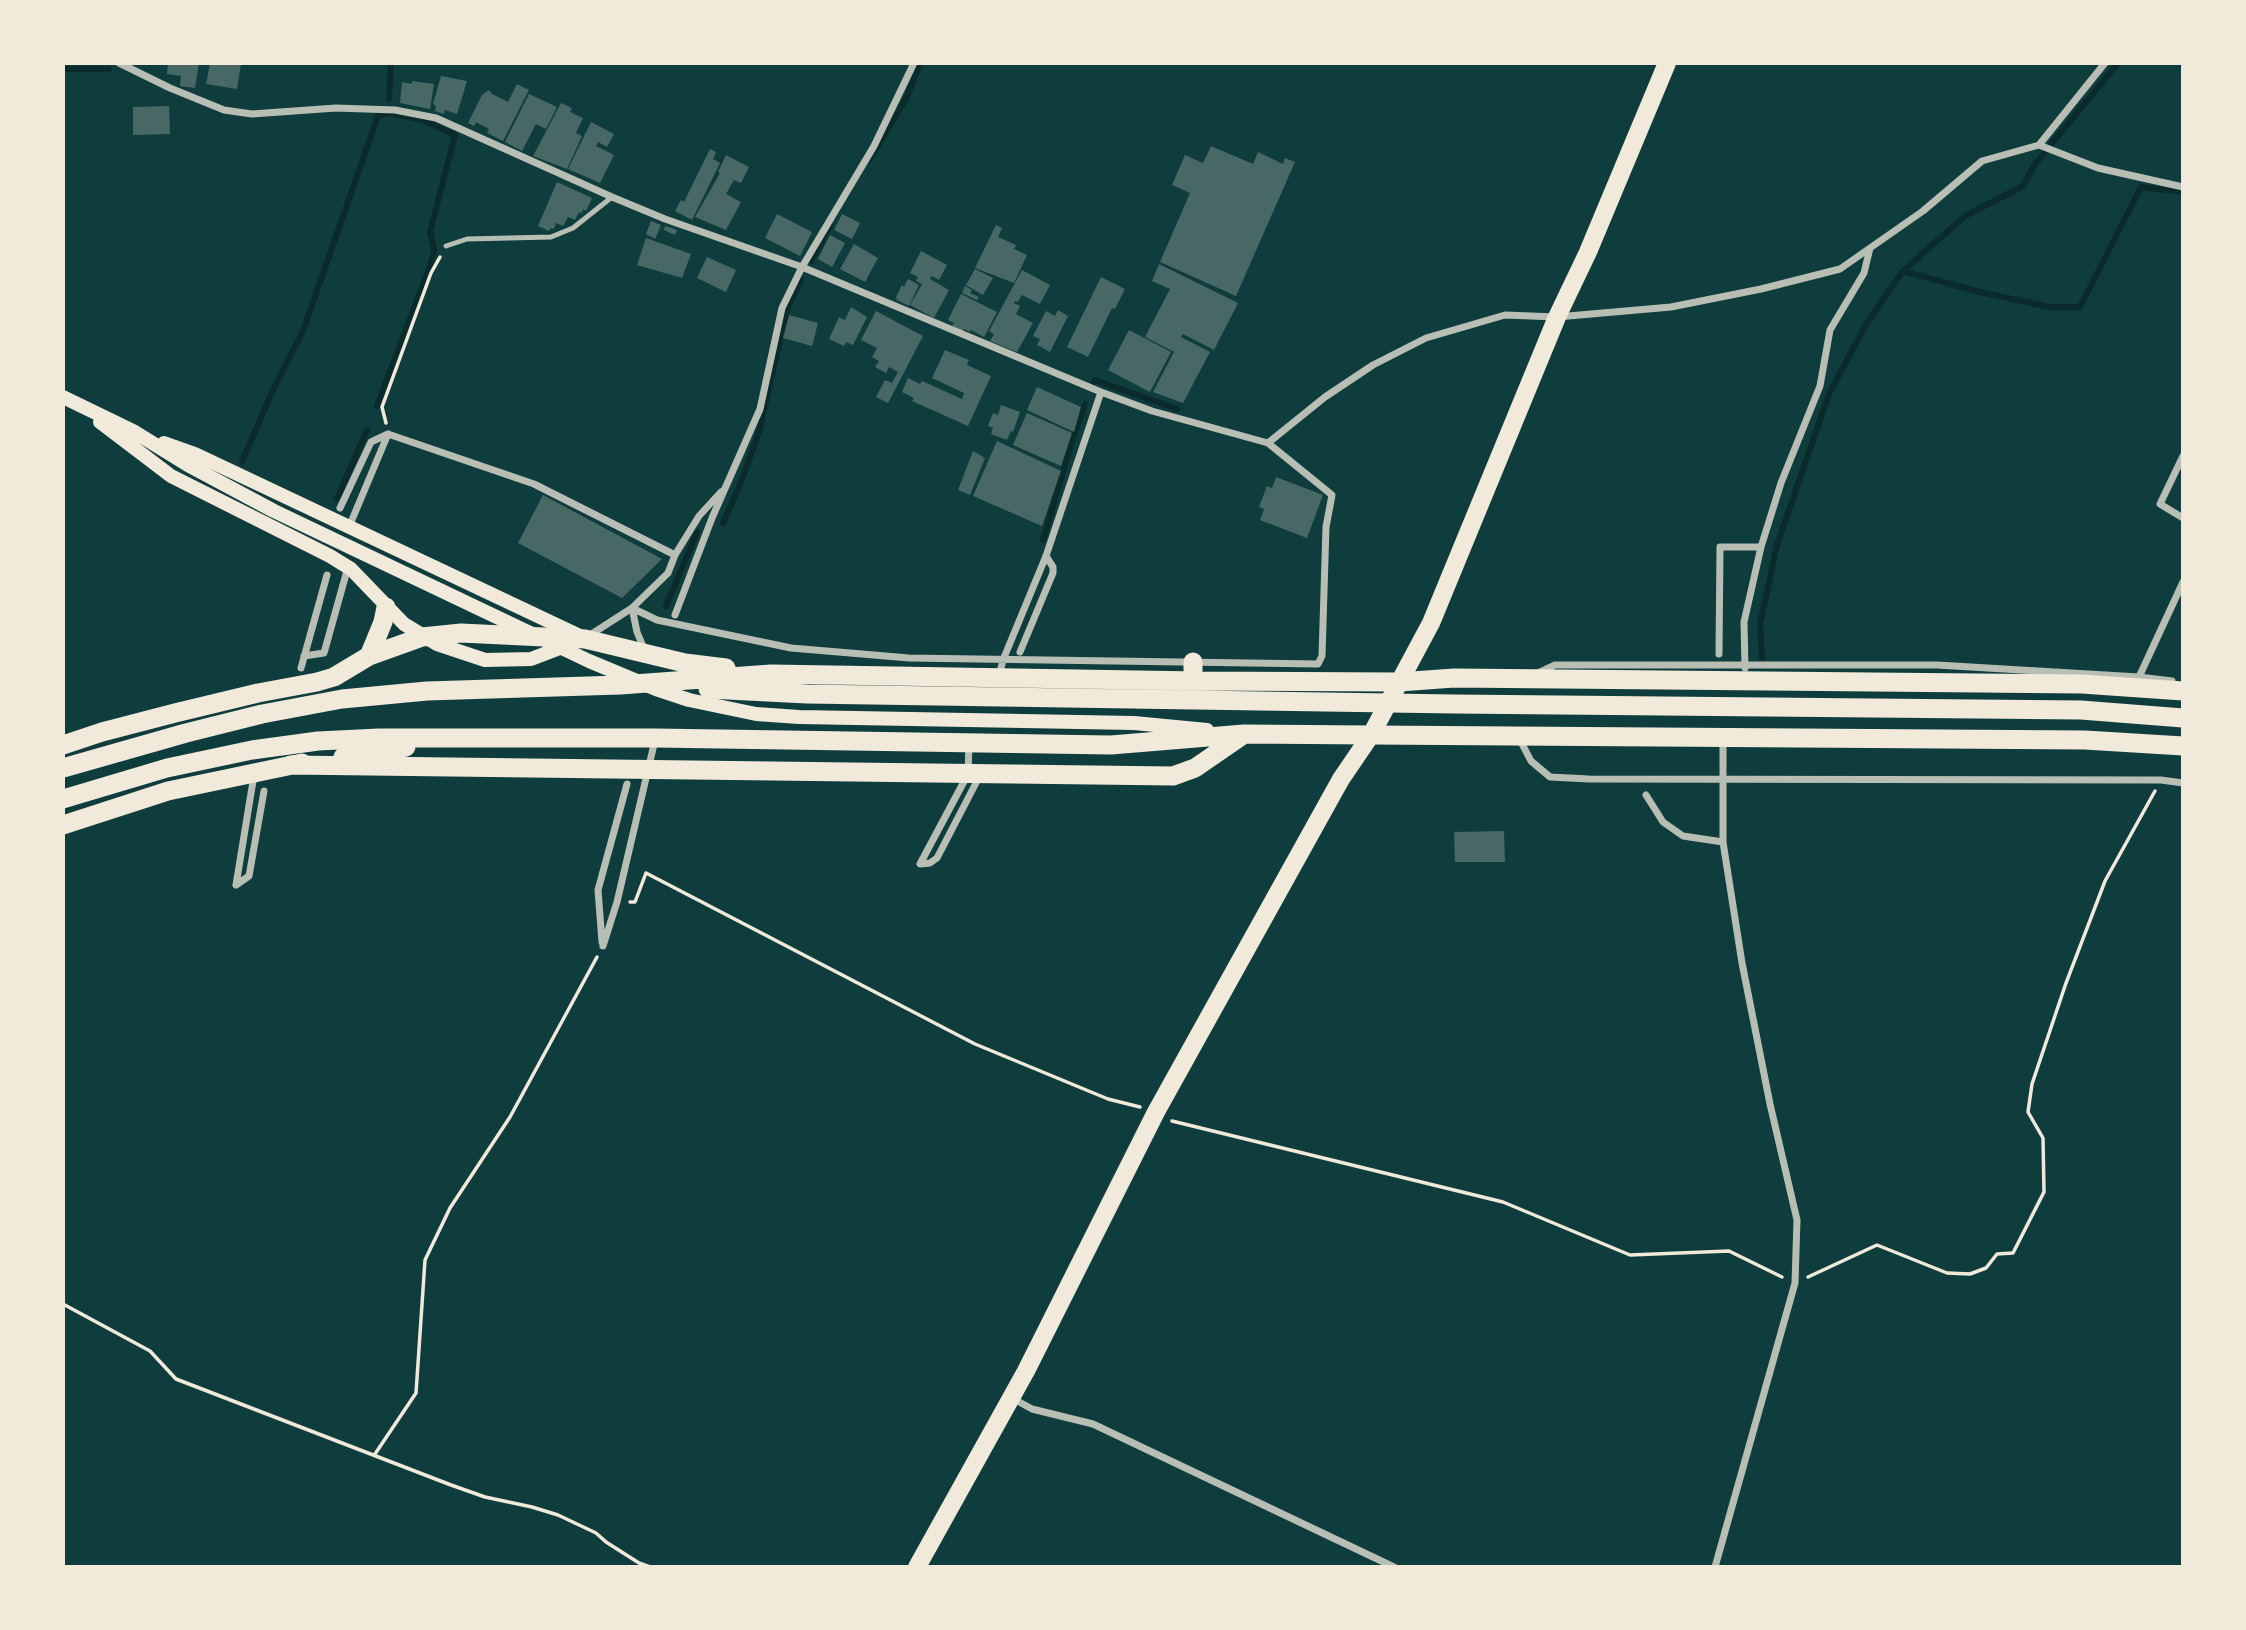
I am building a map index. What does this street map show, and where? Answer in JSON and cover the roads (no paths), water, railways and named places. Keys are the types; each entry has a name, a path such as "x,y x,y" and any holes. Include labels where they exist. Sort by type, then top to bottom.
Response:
{"highway":[{"path":"369,656 386,607"},
{"path":"63,745 175,713 317,682 334,677 369,656 422,637 461,633 585,639 685,663 771,674"},
{"path":"63,768 262,714 342,699 439,690 620,685 912,667 1193,671 1399,682 1454,678 1525,679 1745,673 2082,684 2183,691"},
{"path":"620,685 821,694 2081,710 2183,718"},
{"path":"290,765 973,777 1172,776 1195,768 1244,734"},
{"path":"63,799 167,768 253,750 318,741 455,737 1111,745 1244,734 1371,734 2085,740 2183,746"},
{"path":"63,825 168,791 255,771 455,737"}],"main road":[{"path":"917,1567 1012,1398 1156,1112 1341,779 1371,734 1431,623 1667,63"},
{"path":"67,399 133,431 194,454 585,639"},
{"path":"67,399 171,476 348,567 386,607 422,637"},
{"path":"133,431 188,465 274,511 620,675 690,700 756,713 902,720 1134,723 1244,734"}],"street":[{"path":"119,63 224,110 252,114 336,108 395,110 436,118 665,219 802,267 1101,392 1152,411 1268,443 1332,495 1326,527 1322,656 1318,664 1193,671"},
{"path":"675,615 760,409 782,308 802,267 873,146 914,63"},
{"path":"1268,443 1325,397 1373,365 1426,338 1505,315 1558,317 1671,307 1761,289 1840,269 1923,211 1982,161 2041,145 2105,63"},
{"path":"2041,145 2098,168 2183,187"},
{"path":"1870,248 1864,273 1830,330 1820,386 1781,482 1761,547 1744,622 1745,673 1937,665 2139,677 2183,683"},
{"path":"1001,668 1046,556 1101,392"},
{"path":"340,508 372,442 388,434 534,484 675,555"},
{"path":"349,527 388,434"},
{"path":"2183,456 2160,504 2183,518"},
{"path":"585,639 632,608 668,573 675,555 699,516 726,486"},
{"path":"1719,654 1720,547 1761,547"},
{"path":"1020,652 1053,573 1053,567 1046,556"},
{"path":"304,656 324,653 348,567"},
{"path":"301,667 327,575"},
{"path":"2139,677 2183,582"},
{"path":"632,608 637,632 646,653"},
{"path":"632,608 657,620 791,648 912,667"},
{"path":"1517,736 1531,761 1550,777 2161,780 2183,783"},
{"path":"1715,1567 1795,1283 1797,1220 1742,963 1723,842 1723,737"},
{"path":"626,783 598,890 603,946 617,902 655,738"},
{"path":"968,743 973,777 937,858 930,863 920,864 973,777"},
{"path":"255,771 236,885 249,876 264,791"},
{"path":"1646,795 1663,822 1683,836 1723,842"},
{"path":"1012,1398 1032,1409 1093,1424 1394,1567"}],"lane":[{"path":"446,246 467,239 551,237 573,228 612,197"}],"waterway":[{"path":"389,99 391,63"},
{"path":"870,159 907,97 920,63"},
{"path":"1762,658 1760,624 1777,545 1829,394 1866,324 1903,271 1965,216 2023,186 2035,164 2118,63"},
{"path":"63,69 109,69"},
{"path":"242,461 303,331 378,116 389,113 423,120 455,135 430,232 434,250 430,266 377,406"},
{"path":"1903,271 2049,307 2080,307 2141,187 2183,192"},
{"path":"811,261 830,226"},
{"path":"723,523 759,432 787,310 801,279"},
{"path":"1094,382 1095,380 1177,409"},
{"path":"1043,540 1085,404"},
{"path":"337,499 367,430"},
{"path":"666,606 697,532"}]}
